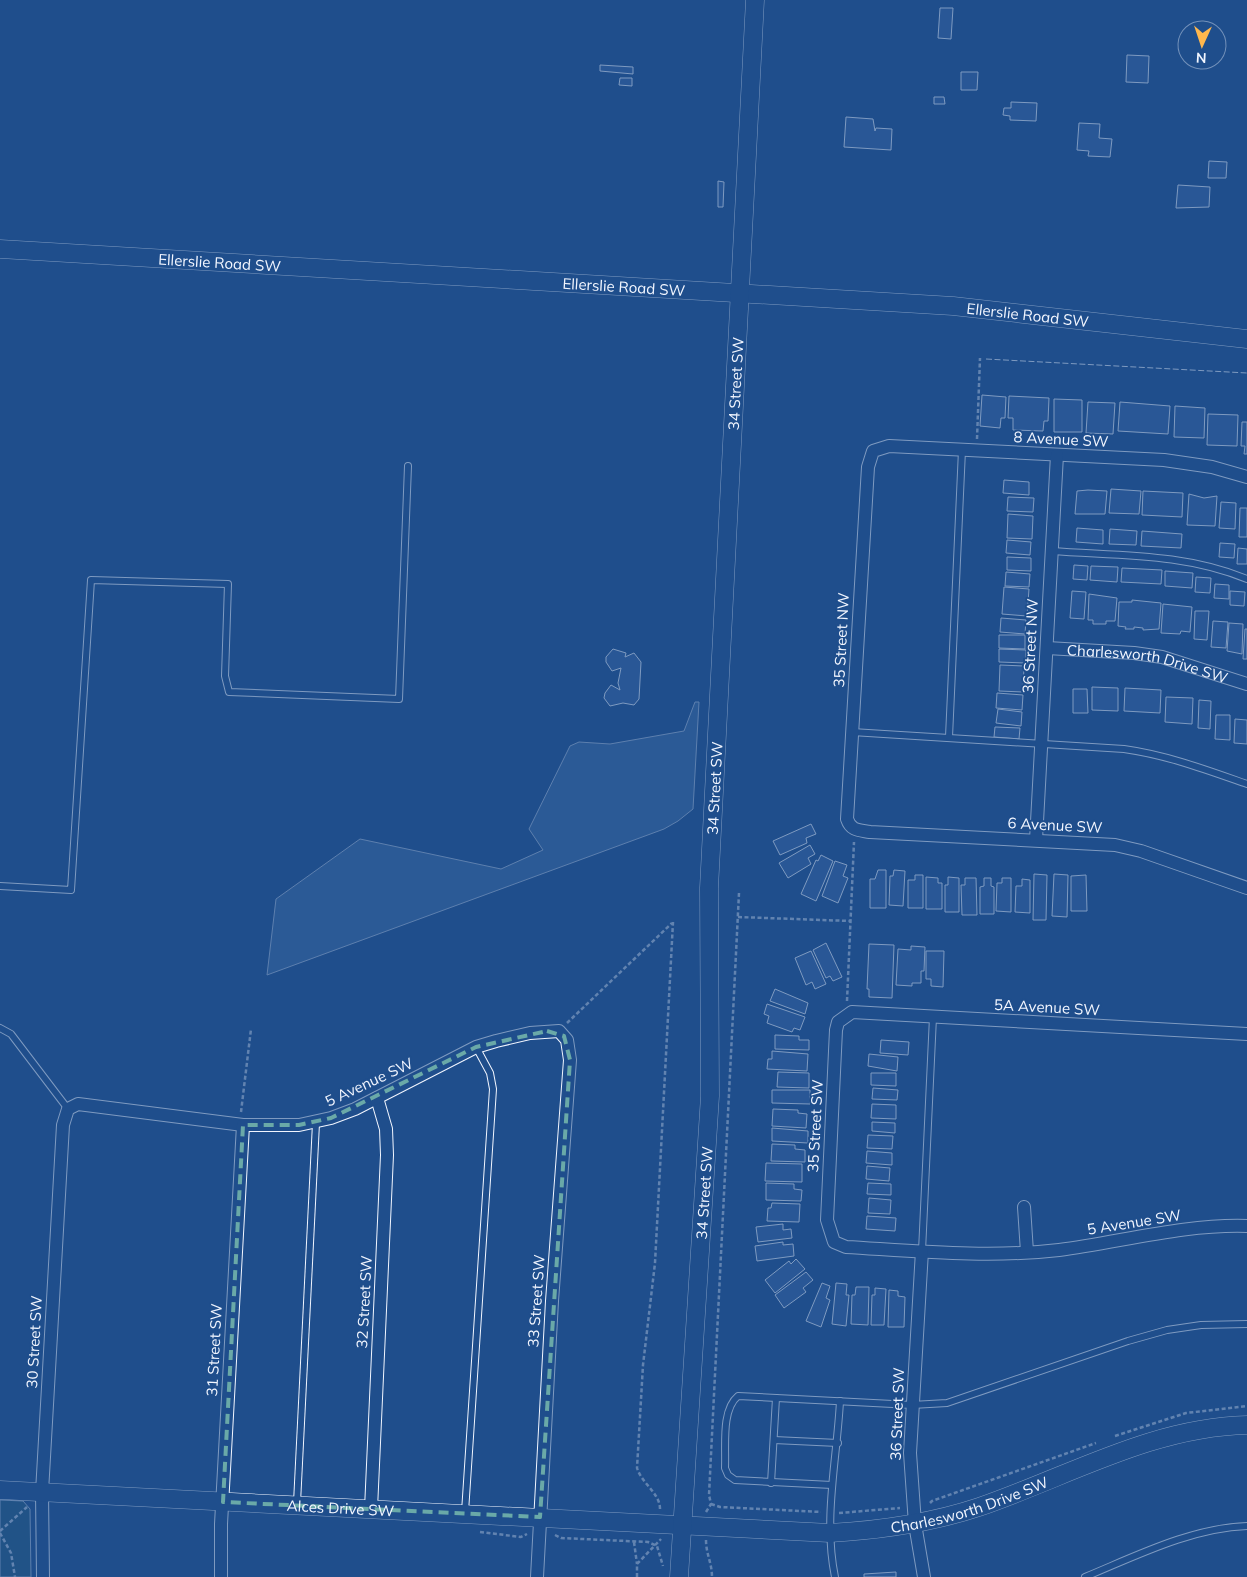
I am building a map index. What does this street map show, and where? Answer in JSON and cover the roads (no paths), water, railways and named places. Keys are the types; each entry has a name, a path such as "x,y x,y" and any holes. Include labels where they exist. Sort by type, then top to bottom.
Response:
{"main road":[{"name":"34 Street SW","path":"679,1577 710,1096 709,888 755,0"},
{"name":"Ellerslie Road SW","path":"0,249 953,306 1247,339"},
{"name":"Charlesworth Drive SW","path":"682,1524 706,1528 830,1533 892,1528 915,1524 979,1507 1092,1462 1174,1435 1214,1427 1247,1425"},
{"name":"Alces Drive SW","path":"0,1490 36,1498 223,1502 682,1524"}],"street":[{"name":"8 Avenue SW","path":"874,451 888,446 1188,462 1247,477"},
{"name":"35 Street NW","path":"854,830 849,826 847,819 868,467 874,451"},
{"name":"36 Street NW","path":"1036,840 1057,455"},
{"name":"Charlesworth Drive SW","path":"1046,648 1118,652 1162,657 1247,684"},
{"name":"6 Avenue SW","path":"854,830 1101,843 1130,848 1247,888"},
{"name":"5A Avenue SW","path":"846,1015 861,1012 1247,1034"},
{"name":"35 Street SW","path":"834,1242 827,1220 836,1030 838,1022 846,1015"},
{"name":"5 Avenue SW","path":"68,1109 78,1104 241,1125 278,1126 316,1122 343,1114 476,1047 530,1033 559,1031"},
{"name":"33 Street SW","path":"537,1577 552,1300 570,1060 567,1040 559,1031"},
{"name":"32 Street SW","path":"371,1509 387,1155 386,1129 376,1098"},
{"name":"30 Street SW","path":"43,1577 36,1498 63,1126 68,1109"},
{"name":"31 Street SW","path":"221,1577 241,1125"},
{"path":"1024,1207 1027,1252"},
{"name":"5 Avenue SW","path":"834,1242 846,1248 1027,1252 1058,1250 1196,1229 1247,1226"},
{"name":"36 Street SW","path":"922,1251 912,1405 911,1471 915,1524 924,1577"}],"lane":[{"path":"949,737 962,450"},
{"path":"0,886 71,890 91,580 228,584 225,676 229,692 399,698 408,466"},
{"path":"1051,551 1188,560 1247,579"},
{"path":"852,732 1105,747 1147,752 1247,784"},
{"path":"922,1251 933,1017"},
{"path":"0,1028 11,1034 68,1109"},
{"path":"465,1514 493,1089 490,1073 476,1047"},
{"path":"296,1505 316,1122"},
{"path":"832,1485 735,1480 728,1475 725,1468 728,1412 731,1402 738,1396 912,1405 948,1403 971,1397 1128,1341 1167,1330 1201,1325 1247,1324"},
{"path":"771,1483 776,1398"},
{"path":"835,1577 830,1533 832,1485 838,1443 840,1401"},
{"path":"774,1440 838,1443"},
{"path":"1085,1577 1195,1534 1217,1528 1247,1526"}]}
